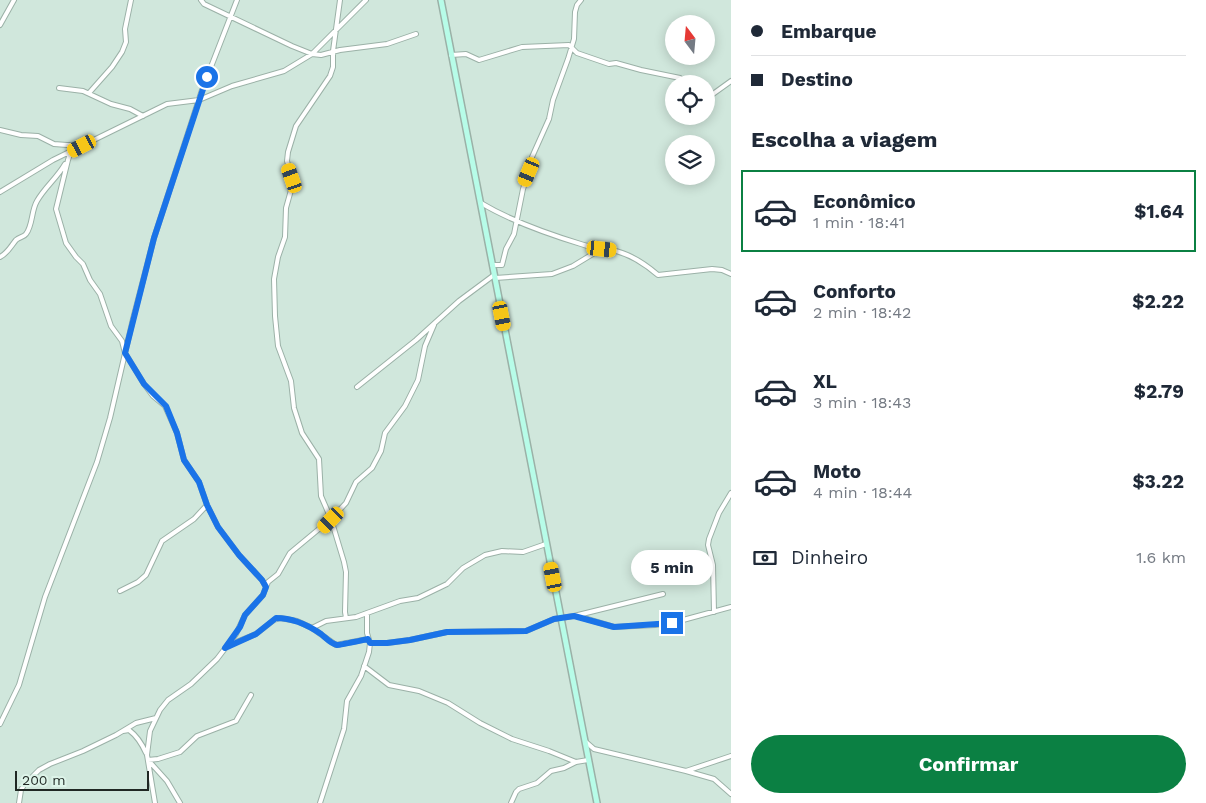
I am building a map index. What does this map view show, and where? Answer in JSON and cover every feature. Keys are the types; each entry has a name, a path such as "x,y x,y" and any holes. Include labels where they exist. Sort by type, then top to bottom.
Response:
{"street":[{"path":"0,25 14,0"},
{"path":"89,93 112,67 122,52 126,42 125,29 131,0"},
{"path":"196,0 231,18 312,54 321,55 387,44 416,34"},
{"path":"0,724 19,684 45,597 97,462 110,418 147,260 199,100 237,0"},
{"path":"340,0 333,52 333,67 330,76 296,126 288,152 288,168 293,183 286,208 285,237 278,257 274,278 278,346 291,381 294,408 302,434 319,459 319,490 331,520 346,572 346,618"},
{"path":"0,192 71,151 167,104 199,100 232,86 284,71 312,54 366,0"},
{"path":"441,0 597,803"},
{"path":"492,265 502,265 506,249 514,234 532,157 549,119 553,100 572,48 575,12 581,0"},
{"path":"451,55 466,54 479,60 522,47 568,45 577,53 609,64 616,63 665,75"},
{"path":"715,93 731,81"},
{"path":"59,88 83,90 111,104 130,109 143,116"},
{"path":"0,130 21,135 38,136 54,144 82,146"},
{"path":"68,145 71,151 56,209 66,243 83,264 90,280 100,294 111,326 122,341 125,353 144,384 166,406 177,433 184,460 199,482 207,505 218,527 266,587"},
{"path":"0,257 5,255 15,241 27,233 36,202 46,187 61,172 68,160"},
{"path":"480,203 559,237 600,249 612,250 638,260 658,275 712,269 719,269 731,274"},
{"path":"357,387 434,325 465,296 494,277 552,274 573,266 600,249"},
{"path":"155,803 148,758 150,731 156,718 168,700 202,674 217,659 240,627 245,615 263,595 268,582 278,574 294,548 331,520 346,503 356,482 372,468 381,451 384,433 407,402 418,380 425,346 434,325"},
{"path":"714,612 712,563 708,545 719,513 731,493"},
{"path":"120,592 146,575 162,541 194,519 207,505"},
{"path":"312,628 326,621 356,617 400,601 418,598 440,587 452,579 462,568 485,555 502,552 523,552 546,544"},
{"path":"225,648 256,634 276,618 297,621 312,628 336,645 369,641 387,643 447,632 526,631 554,619 574,616 663,594"},
{"path":"574,616 614,627 672,623 731,607"},
{"path":"554,619 559,609"},
{"path":"320,803 344,729 347,701 364,666 369,641 367,613"},
{"path":"364,666 390,685 419,691 448,703 480,723 512,739 576,762"},
{"path":"148,758 158,759 180,752 197,736 236,721 251,695"},
{"path":"19,803 21,790 24,785 39,770 82,751 136,723 156,718"},
{"path":"121,732 129,730 139,739 148,758 167,781 180,803"},
{"path":"584,739 594,750 686,770 714,779 731,794"},
{"path":"588,758 588,754 594,750"},
{"path":"686,770 731,756"},
{"path":"511,803 519,789 536,784 551,771 588,758"}],"route":[{"path":"207,77 147,260 125,353 153,396 166,406 177,433 184,460 199,482 201,492 218,527 266,587 263,595 245,615 236,634 225,648 229,644 256,634 276,618 297,621 312,628 336,645 368,639 370,643 387,643 447,632 526,631 554,619 574,616 614,627 672,623"}]}
